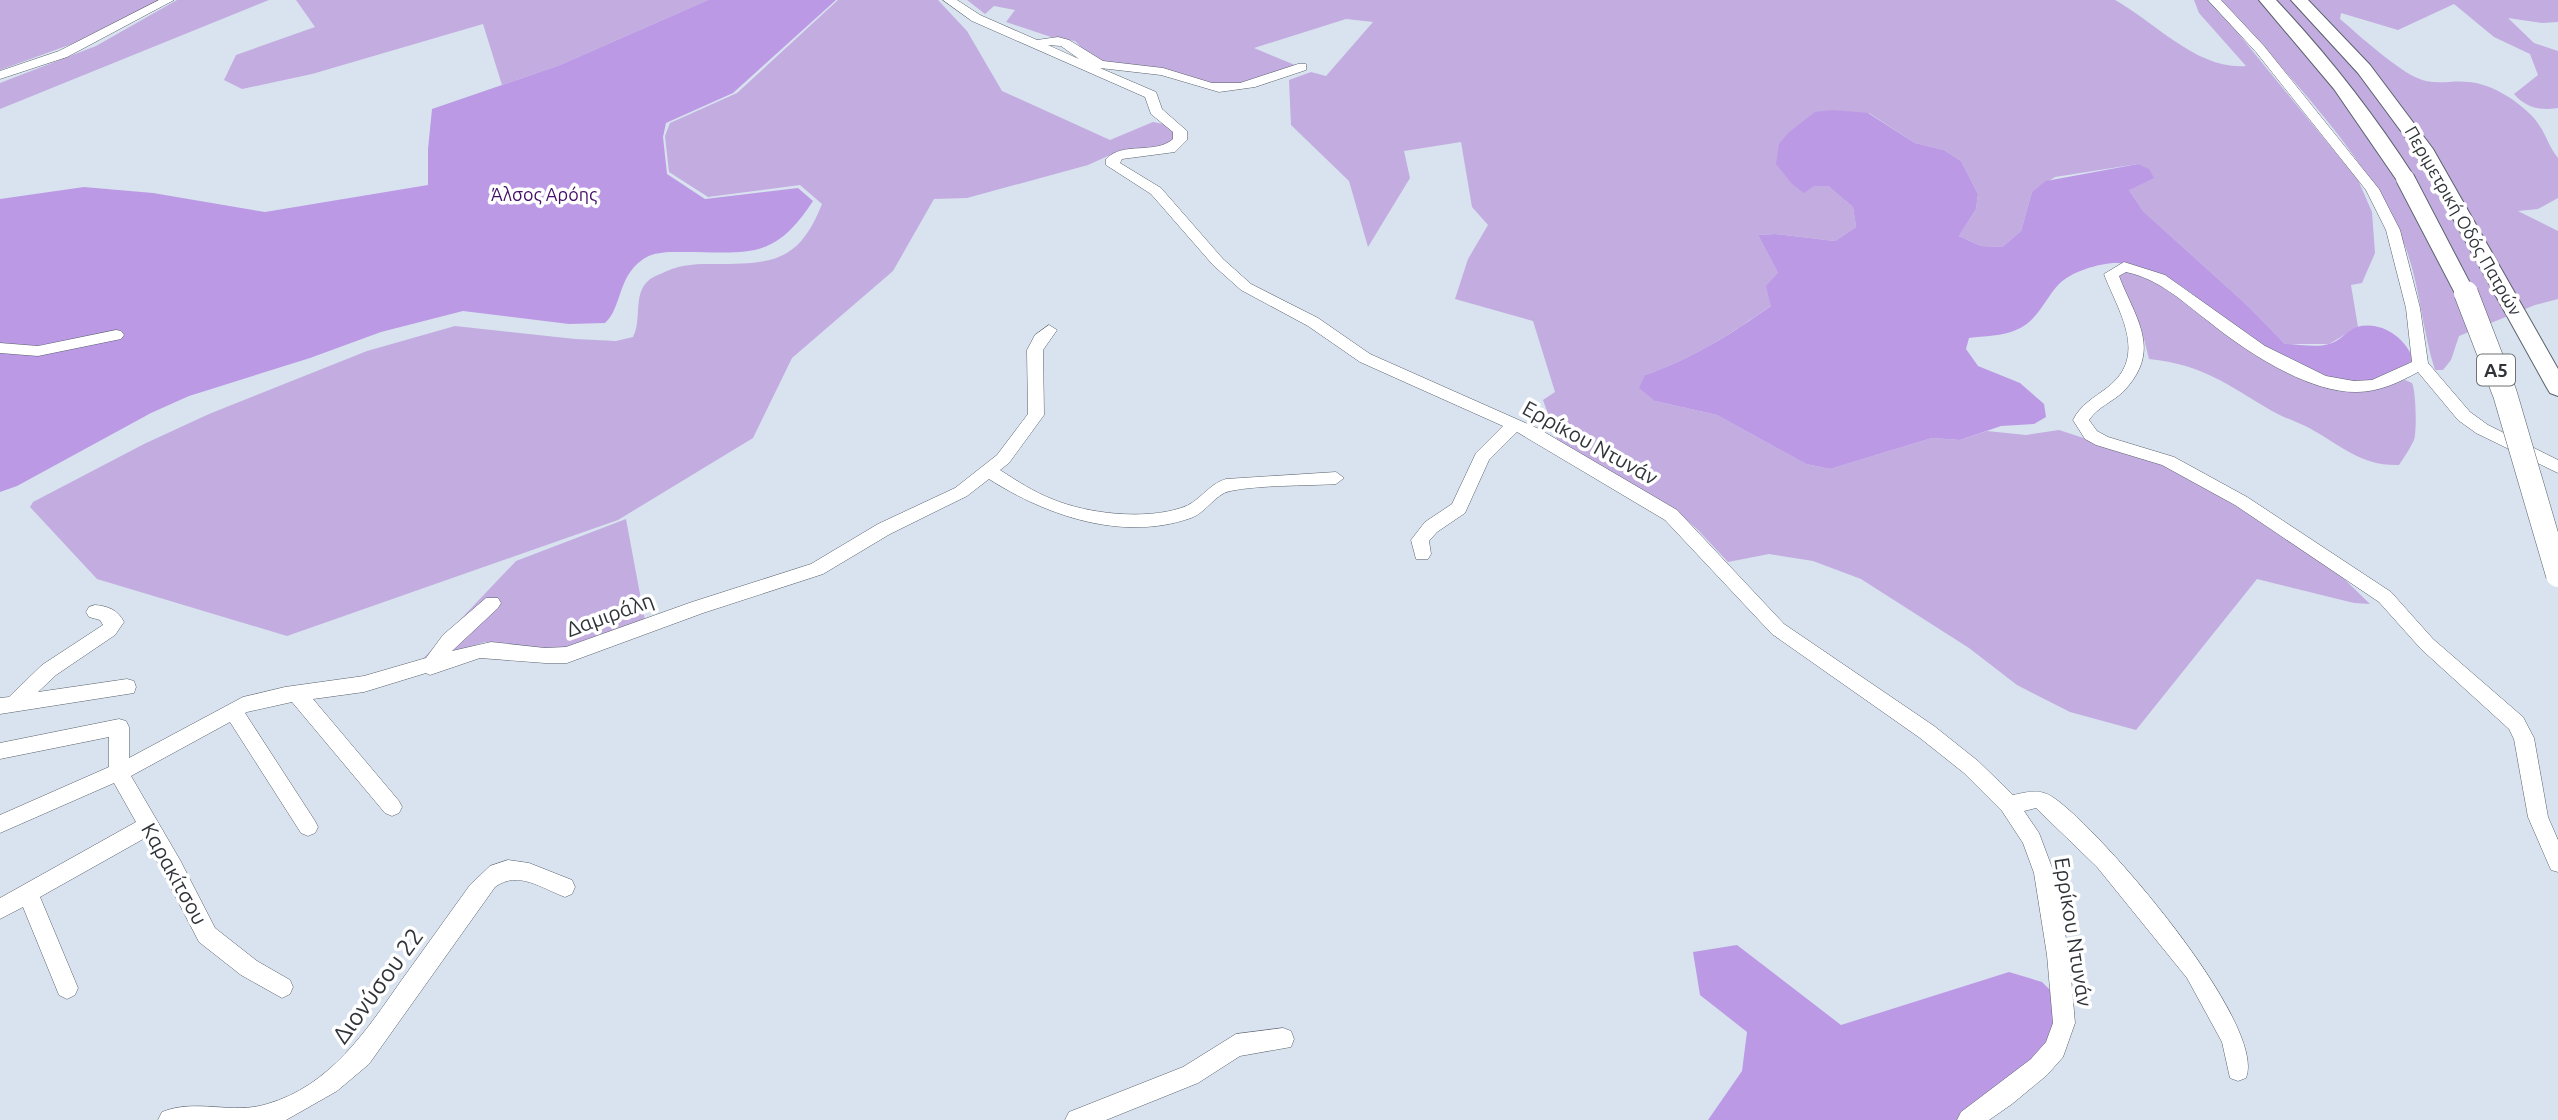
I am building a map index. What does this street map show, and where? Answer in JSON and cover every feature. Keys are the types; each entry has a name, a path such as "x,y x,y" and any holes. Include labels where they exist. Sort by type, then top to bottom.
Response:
{"highway":[{"name":"Περιμετρική Οδός Πατρών","path":"2267,0 2305,40 2374,128 2405,177 2452,265 2483,334 2530,471 2558,575"},
{"name":"Περιμετρική Οδός Πατρών","path":"2299,0 2379,87 2424,149 2558,388"}],"street":[{"path":"0,75 64,54 168,0"},
{"name":"Ερρίκου Ντυνάν","path":"949,0 976,18 1038,44 1082,67 1140,88 1151,95 1154,108 1180,131 1180,140 1166,150 1118,155 1113,159 1113,165 1156,191 1238,282 1314,322 1365,358 1533,433 1671,514 1778,629 1927,732 1971,767 2009,805 2032,839 2044,873 2058,955 2064,1023 2054,1049 2039,1067 1969,1120"},
{"path":"2214,0 2259,49 2372,189 2393,230 2413,308 2420,365 2464,416 2482,429 2558,467"},
{"path":"1038,44 1052,40 1064,41 1077,49 1085,59 1102,65 1154,71 1222,89 1251,84 1302,67"},
{"path":"2420,365 2396,378 2376,384 2355,387 2334,385 2261,350 2162,278 2124,267 2110,274 2135,325 2137,355 2117,387 2085,412 2081,420 2091,435 2102,441 2168,461 2241,501 2385,597 2427,644 2516,723 2524,738 2538,817 2558,863"},
{"name":"Δαμιράλη","path":"0,824 119,773 256,700 364,684 430,667 463,654 486,650 545,657 567,655 698,607 827,565 884,529 961,492 1013,447 1035,415 1035,350 1040,339 1049,330"},
{"path":"0,348 38,351 116,335"},
{"path":"1422,554 1420,540 1431,527 1459,508 1482,457 1513,426"},
{"path":"988,471 1054,507 1132,520 1189,513 1203,504 1216,489 1226,485 1336,478"},
{"path":"430,667 449,640 492,603"},
{"path":"7,705 49,670 109,630 115,622 105,613 95,612"},
{"path":"7,705 127,687"},
{"path":"297,694 392,807"},
{"path":"233,710 308,827"},
{"name":"Καρακίτσου","path":"0,751 119,727 119,773 173,867 207,935 249,968 282,988"},
{"path":"2009,805 2037,799 2047,804 2104,860 2195,971 2233,1039 2238,1070"},
{"path":"0,909 148,826"},
{"name":"Διονύσου 22","path":"170,1120 181,1117 264,1117 304,1098 345,1072 361,1056 477,892 493,874 517,869 565,887"},
{"path":"28,894 67,988"},
{"path":"1077,1120 1190,1075 1236,1045 1283,1039"}],"shaded area":[{"path":"0,0 162,0 94,36 0,70"},
{"path":"177,0 269,0 0,109 0,83 96,46"},
{"path":"296,0 708,0 560,65 502,85 483,24 312,74 242,89 224,80 236,55 315,27"},
{"path":"838,0 938,0 967,31 1002,91 1110,140 1153,122 1169,125 1178,137 1166,147 1119,151 1088,165 967,198 934,199 893,271 792,358 753,438 618,520 287,636 97,579 30,507 33,502 144,444 209,414 367,351 455,326 616,341 633,337 643,286 652,278 685,266 753,263 782,256 804,238 822,204 800,185 708,197 669,172 665,136 670,123 737,93"},
{"path":"967,0 2115,0 2194,53 2228,65 2246,66 2199,13 2194,0 2207,0 2237,32 2358,180 2372,212 2375,253 2362,283 2351,285 2358,327 2329,344 2285,344 2248,306 2143,211 2129,190 2138,164 2055,177 2032,192 2021,231 2002,247 1981,246 1959,236 1976,209 1978,194 1961,161 1944,150 1915,143 1869,113 1814,186 1828,186 1853,207 1856,227 1835,241 1775,234 1758,235 1778,273 1772,305 1711,345 1645,375 1655,401 1717,415 1806,464 1830,469 1932,438 1960,440 1987,431 2026,435 2059,430 2166,465 2255,517 2336,571 2370,604 2354,603 2257,579 2136,730 2070,712 2017,685 1969,648 1861,579 1813,561 1769,554 1728,562 1678,513 1557,439 1543,400 1555,392 1533,321 1455,299 1468,259 1488,225 1472,207 1461,142 1404,151 1410,178 1368,247 1349,181 1291,125 1289,80 1311,72 1326,76 1373,22 1346,19 1254,48 1295,65 1240,84 1213,85 1108,63 1090,56 1075,41 1051,37 1006,22 1015,10 994,6 985,14"},
{"path":"2220,0 2558,0 2558,22 2542,23 2508,18 2534,43 2558,51 2558,108 2552,109 2529,105 2514,94 2538,75 2530,54 2494,37 2454,4 2398,30 2341,13 2340,19 2382,54 2417,78 2431,82 2464,82 2486,86 2510,98 2535,119 2558,158 2558,198 2538,209 2518,211 2558,231 2558,299 2535,305 2459,336 2451,360 2443,370 2435,370 2405,246 2370,179 2348,147 2298,86"},
{"path":"2128,270 2138,272 2360,392 2405,380 2412,383 2415,436 2399,465 2374,462 2352,454 2311,429 2200,371 2149,359 2141,327 2116,276"},
{"path":"626,519 645,621 560,651 485,642 419,663 516,561"}],"green space":[{"name":"Άλσος Αρόης","path":"708,0 836,0 733,93 666,123 663,137 667,174 705,199 798,188 813,201 786,234 772,244 743,252 668,252 647,257 628,275 605,323 569,324 463,311 381,332 310,358 189,396 151,413 17,486 0,492 0,199 84,187 153,193 265,212 428,185 432,109 560,65"},
{"path":"1833,110 1868,113 1915,143 1944,150 1961,161 1978,194 1976,209 1959,236 1981,246 2002,247 2021,231 2032,192 2046,181 2138,164 2149,169 2154,178 2129,190 2143,211 2248,306 2285,344 2324,345 2333,343 2357,327 2375,326 2399,338 2413,360 2389,376 2368,383 2345,383 2327,379 2287,361 2249,339 2175,282 2138,267 2111,263 2087,269 2064,280 2024,326 2005,334 1969,338 1966,349 1978,366 2020,383 2044,404 2046,417 2034,424 2001,426 1960,440 1932,438 1830,469 1806,464 1717,415 1655,401 1639,388 1645,375 1711,345 1771,306 1766,286 1778,273 1758,235 1775,234 1835,241 1856,227 1853,207 1828,186 1814,186 1804,193 1792,184 1776,164 1779,144 1788,133 1815,112"},
{"path":"1737,945 1841,1025 2009,972 2042,982 2050,990 2056,1015 2053,1039 2024,1071 1958,1120 1708,1120 1742,1071 1747,1032 1700,995 1693,952"}]}
